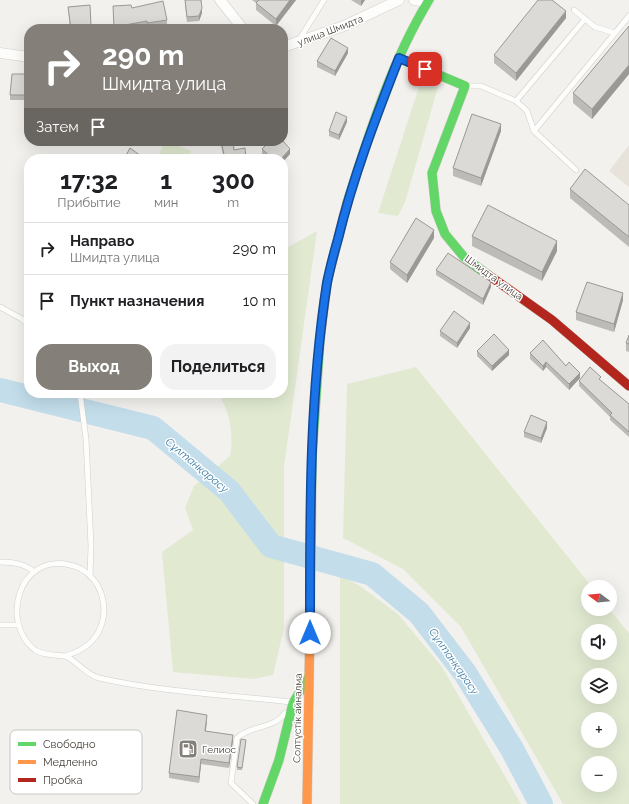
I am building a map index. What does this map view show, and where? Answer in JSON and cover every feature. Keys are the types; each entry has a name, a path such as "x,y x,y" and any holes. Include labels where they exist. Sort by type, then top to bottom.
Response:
{"main road":[{"name":"Солтүстік айналма","path":"307,804 301,705 309,676 312,455 317,369 328,282 343,217 365,148 399,58 416,21 429,1"},
{"path":"399,58 465,86"},
{"name":"Шмидта улица","path":"465,86 432,173 436,211 445,234 464,257 552,320 629,386"},
{"path":"263,804 301,705 309,676"}],"street":[{"path":"220,0 239,24"},
{"name":"улица Шмидта","path":"288,46 344,26 399,0"},
{"path":"414,0 429,1"},
{"path":"0,53 24,56"}],"lane":[{"path":"298,43 324,0"},
{"path":"574,10 595,27 615,33"},
{"path":"534,131 629,16"},
{"path":"516,101 585,19"},
{"path":"465,86 481,86 516,101 527,111 534,131 576,170"},
{"path":"0,307 24,321"},
{"path":"81,398 86,446 91,546 90,576"},
{"path":"0,562 21,565 33,571"},
{"path":"52,563 72,565 90,576 102,593 104,613 102,623 92,641 84,648 65,656 54,656 34,650 19,635 14,625 12,605 14,595 25,577 33,571 52,563"},
{"path":"0,625 14,625"},
{"path":"65,656 94,677 122,683 301,705"},
{"path":"253,804 231,783 237,738 245,732 279,720 301,705"}],"shaded area":[{"path":"629,145 629,187 609,171"}],"green space":[{"path":"419,87 438,87 405,202 398,216 378,213"},
{"path":"163,146 178,146 191,151 191,154 159,154"},
{"path":"317,231 284,467 284,628 273,675 253,679 173,672 162,552 193,530 185,508 194,486 230,456 230,423 225,406 220,398 288,398 288,247"},
{"path":"416,367 586,580 581,580 581,616 615,616 629,633 629,804 563,804 461,627 403,569 343,538 347,384"},
{"path":"340,575 360,586 398,614 442,667 521,804 340,804"}],"building":[{"path":"185,0 201,0 202,8 199,16 187,17"},
{"path":"259,0 290,0 276,19 256,3"},
{"path":"538,0 552,0 566,11 516,73 494,55"},
{"path":"163,1 167,20 147,23 147,21 130,24 114,24 113,6 131,5 132,8"},
{"path":"90,5 91,24 70,24 68,7"},
{"path":"629,26 629,65 592,109 573,93"},
{"path":"331,38 348,48 335,71 317,61"},
{"path":"12,74 24,74 24,95 10,95"},
{"path":"336,112 347,117 339,135 329,131"},
{"path":"472,114 501,124 481,178 453,168"},
{"path":"222,146 234,146 234,150 245,148 246,154 224,154"},
{"path":"265,146 287,146 290,149 286,154 268,154 262,149"},
{"path":"130,148 138,154 127,154"},
{"path":"585,169 629,205 629,237 570,189"},
{"path":"488,205 557,241 542,272 472,236"},
{"path":"416,218 434,230 407,275 390,262"},
{"path":"448,253 491,282 483,299 436,270"},
{"path":"587,282 623,293 614,324 576,312"},
{"path":"454,311 470,323 457,343 440,331"},
{"path":"494,334 509,350 492,366 477,351"},
{"path":"629,335 629,344 626,343"},
{"path":"543,340 566,366 569,362 580,373 569,384 546,362 543,366 530,353"},
{"path":"590,367 601,377 599,379 629,404 629,432 610,415 612,413 579,381"},
{"path":"531,415 547,422 541,438 524,432"},
{"name":"Гелиос","path":"177,710 207,715 205,731 233,735 229,763 201,759 199,777 169,773"},
{"path":"241,739 246,740 242,768 237,767"}],"waterway":[{"name":"Сұлтанқарасу","path":"0,390 24,396"},
{"name":"Сұлтанқарасу","path":"32,398 153,428 229,491 271,546 372,574 419,613 465,673 512,749 541,804"}],"traffic: fast":[{"path":"347,203 392,73 415,24 429,0"},
{"path":"399,58 465,86 432,173 436,211 445,234 464,257 487,274"},
{"path":"310,624 312,455 320,339"},
{"path":"263,804 279,760 293,703 308,678"}],"traffic: slow":[{"path":"320,339 327,282 347,203"},
{"path":"307,804 310,624"}],"traffic: jam":[{"path":"487,274 552,320 629,386"}],"place":[{"name":"Гелиос","path":"188,749"}],"route":[{"path":"310,633 312,455 317,369 328,282 343,217 365,148 399,58 425,69"}]}
